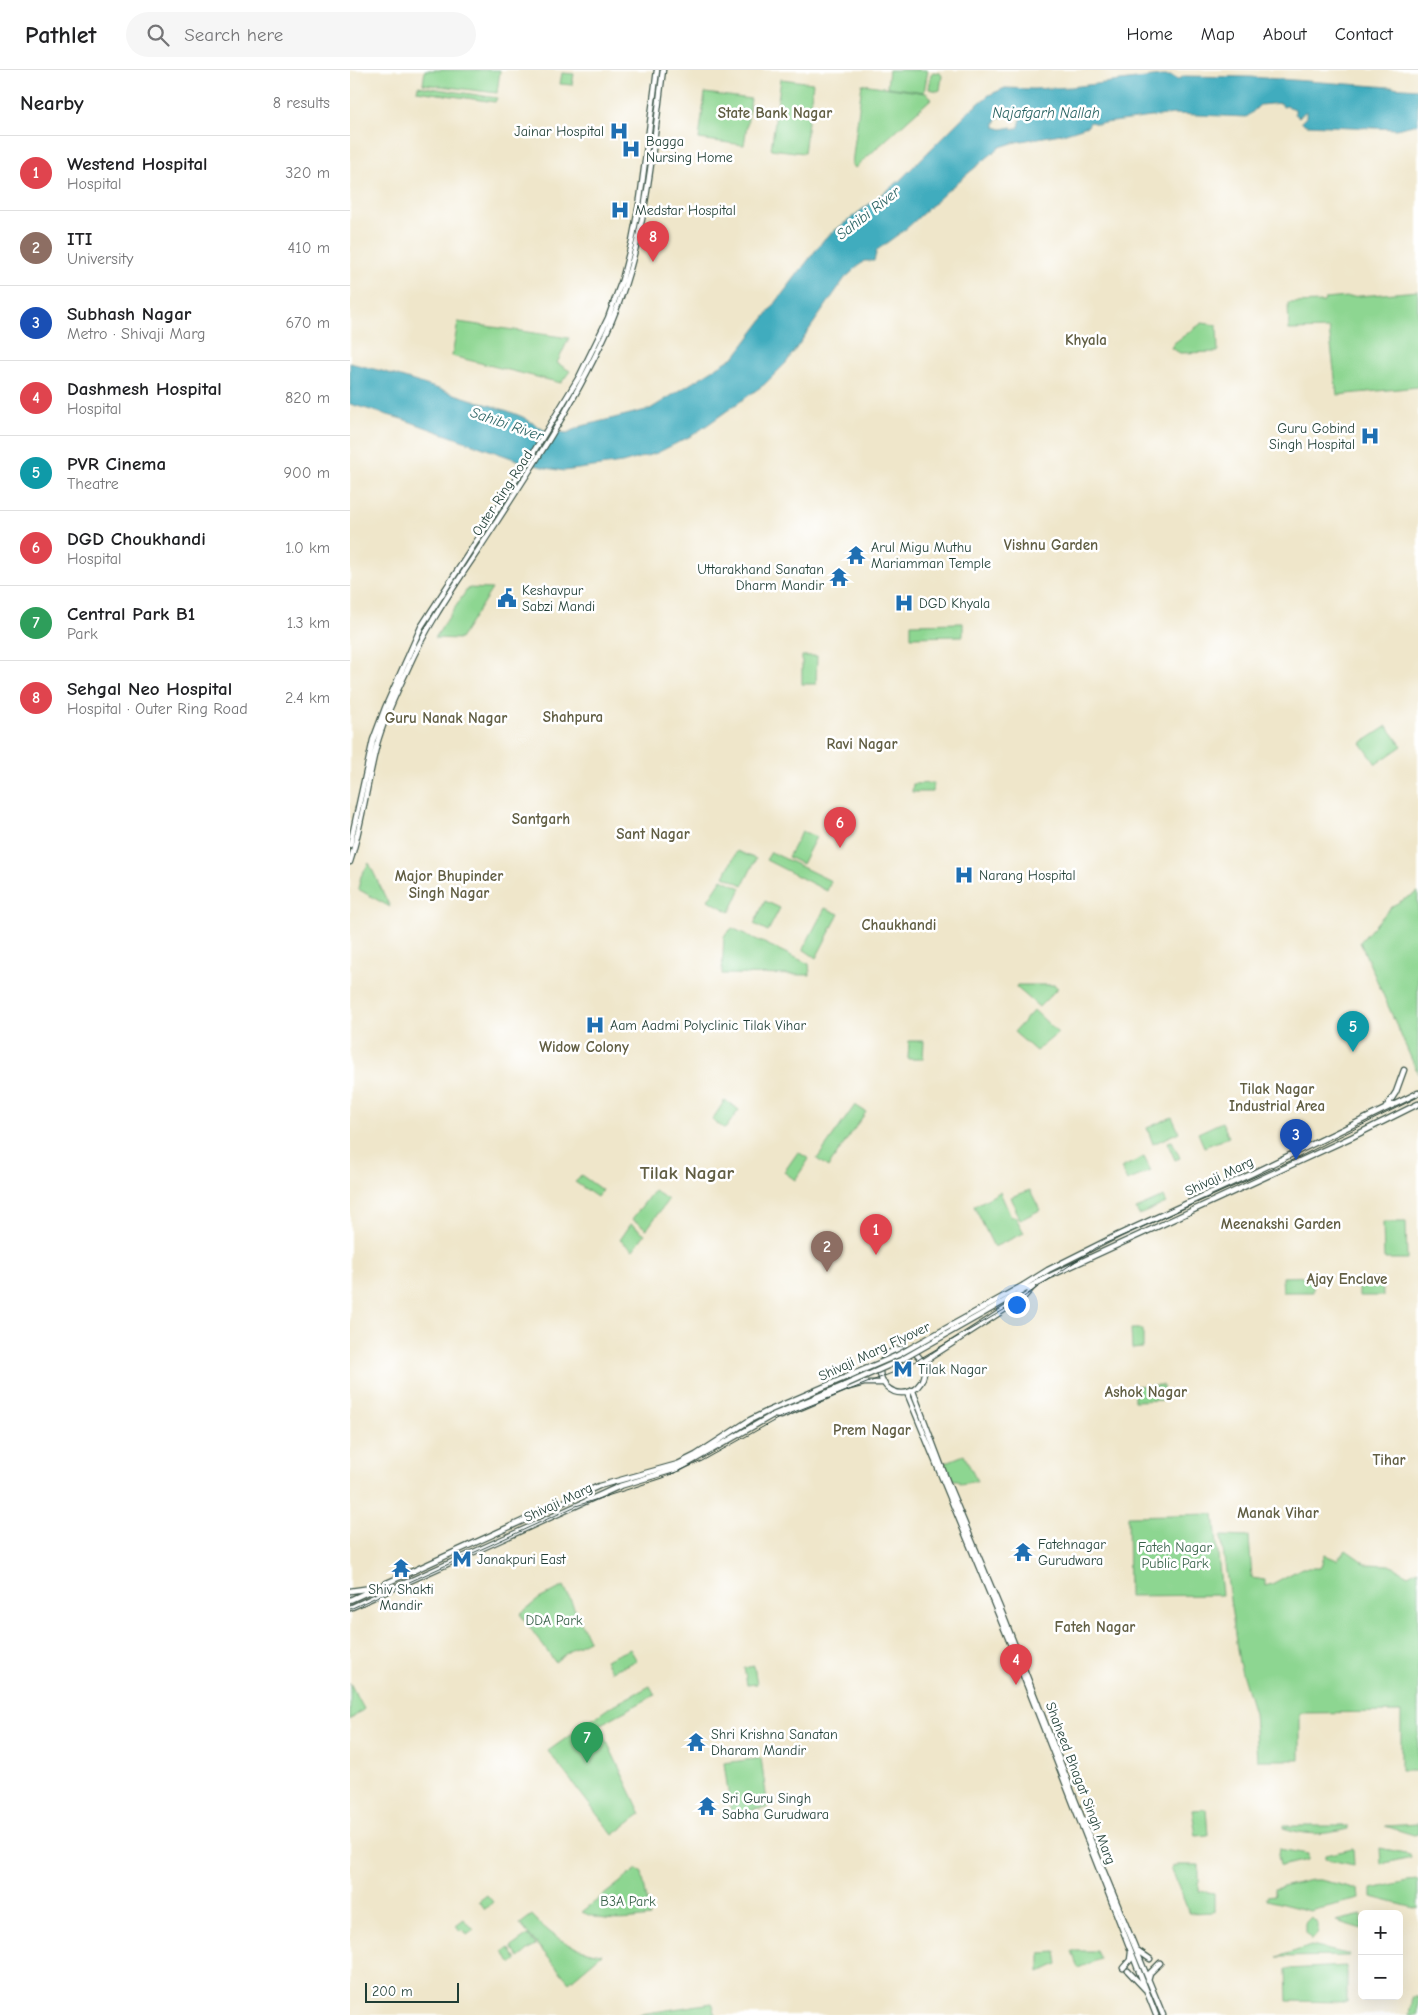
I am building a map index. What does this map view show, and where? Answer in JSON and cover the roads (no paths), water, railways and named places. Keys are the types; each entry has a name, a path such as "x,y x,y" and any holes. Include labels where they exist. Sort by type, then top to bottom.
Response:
{"main road":[{"name":"Outer Ring Road","path":"350,845 374,740 385,708 421,627 525,466 578,376 608,318 622,280 632,241 641,190 657,70"},
{"name":"Outer Ring Road","path":"350,862 356,844 378,741 408,666 427,630 532,468 582,380 612,320 627,281 639,234 663,70"},
{"path":"1384,1110 1396,1092 1404,1070"},
{"name":"Shivaji Marg","path":"1031,1280 1118,1235 1249,1175 1418,1093"},
{"name":"Shivaji Marg","path":"1038,1282 1352,1137 1418,1104"},
{"name":"Shivaji Marg Flyover","path":"773,1415 901,1360 1025,1287 1031,1280"},
{"path":"923,1362 1024,1296 1038,1282"},
{"name":"Shivaji Marg Flyover","path":"750,1420 898,1355 1025,1287 1038,1282"},
{"path":"904,1349 910,1350 923,1362 925,1374 923,1380 913,1391 896,1393 888,1389 884,1383 880,1374 881,1366 884,1359 891,1352 904,1349"},
{"path":"773,1415 781,1416 864,1383 884,1383"},
{"name":"Shaheed Bhagat Singh Marg","path":"913,1391 1134,1950 1163,2015"},
{"path":"907,1393 1134,1950 1156,2015"},
{"name":"Shivaji Marg","path":"350,1608 620,1486 680,1468 773,1415"},
{"name":"Shivaji Marg","path":"350,1591 378,1587 600,1486 678,1464 696,1455 750,1420"},
{"path":"473,1544 476,1551"},
{"path":"350,1600 378,1587"},
{"path":"1134,1950 1150,1959"},
{"path":"1123,1968 1130,1960 1134,1950"},
{"path":"1148,1980 1150,1972 1160,1963"},
{"path":"1128,1971 1146,1990"}],"water":[{"path":"1161,76 1172,76 1178,80 1184,76 1251,77 1418,89 1418,124 1396,129 1306,125 1301,122 1306,117 1306,111 1299,117 1295,114 1295,109 1287,106 1283,107 1281,103 1260,105 1247,117 1174,114 1098,124 1090,122 1088,126 1066,133 1016,142 1000,147 947,191 907,228 877,250 874,261 864,261 845,278 786,363 765,384 693,435 657,453 622,463 564,471 546,468 520,461 405,420 350,404 350,363 382,371 508,411 523,417 544,430 567,433 582,426 650,409 735,356 825,238 898,182 968,112 989,95 1005,88 1071,87","holes":["1015,110 1020,110 1022,114 1019,127 1013,130 1012,127 1002,129 995,127 998,118 1011,115"]}],"railway":[{"path":"350,1609 576,1506 663,1478 702,1461 779,1418 902,1369 1009,1307 1095,1248 1297,1158 1418,1097"}],"place":[{"name":"Jainar Hospital","path":"619,131"},
{"name":"Bagga Nursing Home","path":"631,149"},
{"name":"Medstar Hospital","path":"620,210"},
{"name":"Sehgal Neo Hospital","path":"653,262"},
{"name":"Guru Gobind Singh Hospital","path":"1370,436"},
{"name":"Arul Migu Muthu Mariamman Temple","path":"856,555"},
{"name":"Uttarakhand Sanatan Dharm Mandir","path":"839,577"},
{"name":"Keshavpur Sabzi Mandi","path":"507,598"},
{"name":"DGD Khyala","path":"904,603"},
{"name":"DGD Choukhandi","path":"840,848"},
{"name":"Narang Hospital","path":"964,875"},
{"name":"Aam Aadmi Polyclinic Tilak Vihar","path":"595,1025"},
{"name":"PVR Cinema","path":"1353,1052"},
{"name":"Subhash Nagar","path":"1296,1160"},
{"name":"Westend Hospital","path":"876,1255"},
{"name":"ITI","path":"827,1272"},
{"name":"Tilak Nagar","path":"903,1369"},
{"name":"Fatehnagar Gurudwara","path":"1023,1552"},
{"name":"Janakpuri East","path":"462,1559"},
{"name":"Shiv Shakti Mandir","path":"401,1568"},
{"name":"Dashmesh Hospital","path":"1016,1685"},
{"name":"Shri Krishna Sanatan Dharam Mandir","path":"696,1742"},
{"name":"Central Park B1","path":"587,1763"},
{"name":"Sri Guru Singh Sabha Gurudwara","path":"707,1806"}],"district":[{"name":"State Bank Nagar","path":"775,113"},
{"name":"Khyala","path":"1086,340"},
{"name":"Vishnu Garden","path":"1051,545"},
{"name":"Shahpura","path":"573,717"},
{"name":"Guru Nanak Nagar","path":"446,718"},
{"name":"Ravi Nagar","path":"862,744"},
{"name":"Santgarh","path":"541,819"},
{"name":"Sant Nagar","path":"653,834"},
{"name":"Major Bhupinder Singh Nagar","path":"449,884"},
{"name":"Chaukhandi","path":"899,925"},
{"name":"Widow Colony","path":"584,1047"},
{"name":"Tilak Nagar Industrial Area","path":"1277,1098"},
{"name":"Tilak Nagar","path":"687,1172"},
{"name":"Meenakshi Garden","path":"1281,1224"},
{"name":"Ajay Enclave","path":"1347,1279"},
{"name":"Ashok Nagar","path":"1146,1392"},
{"name":"Prem Nagar","path":"872,1430"},
{"name":"Tihar","path":"1389,1460"},
{"name":"Manak Vihar","path":"1278,1513"},
{"name":"Fateh Nagar","path":"1095,1627"}],"water label":[{"name":"Najafgarh Nallah","path":"1046,113"},
{"name":"Sahibi River","path":"868,213"},
{"name":"Sahibi River","path":"507,424"}],"park label":[{"name":"Fateh Nagar Public Park","path":"1175,1555"},
{"name":"DDA Park","path":"554,1620"},
{"name":"B3A Park","path":"628,1901"}]}
